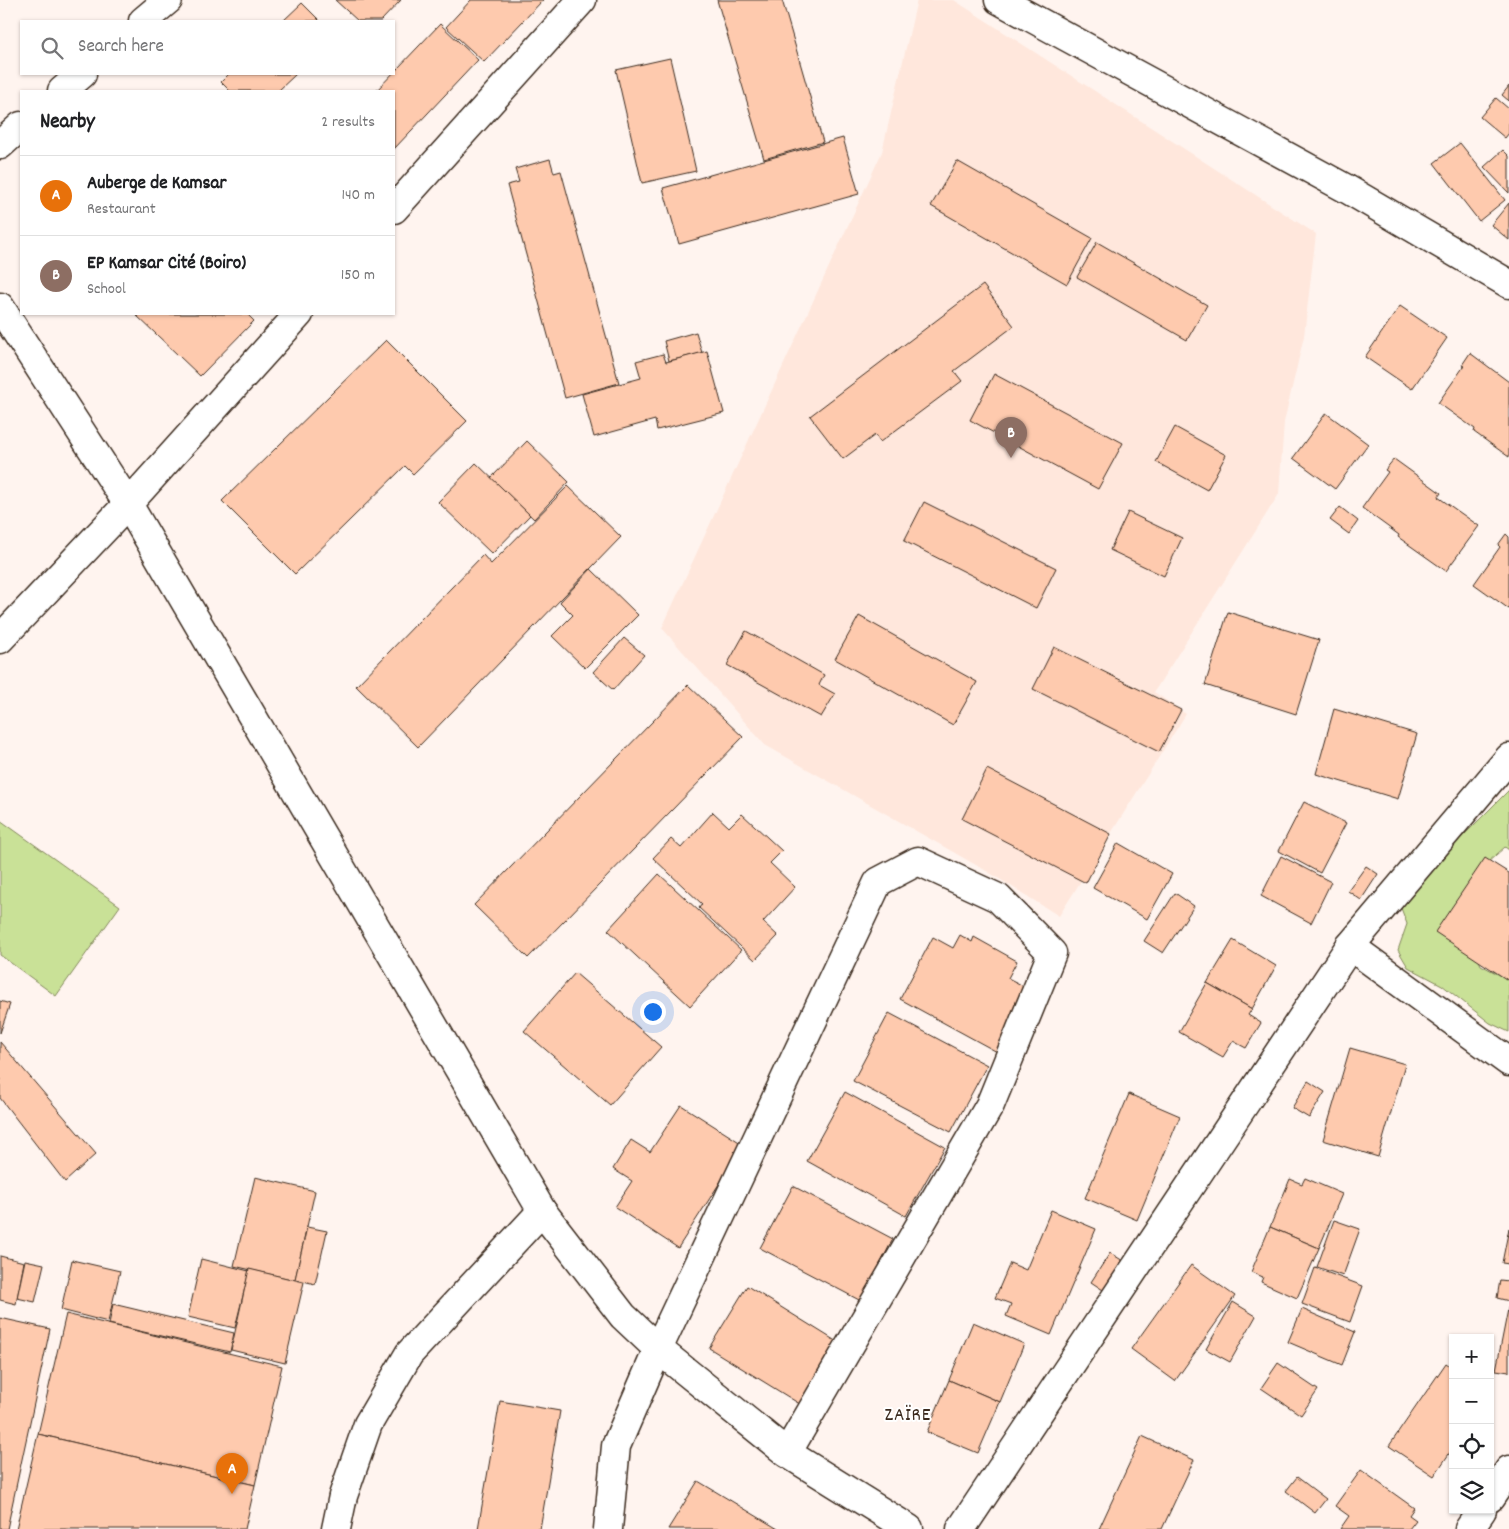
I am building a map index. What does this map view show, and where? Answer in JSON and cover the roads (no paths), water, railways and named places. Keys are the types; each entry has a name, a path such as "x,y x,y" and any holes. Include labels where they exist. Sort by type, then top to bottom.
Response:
{"street":[{"path":"144,20 168,0"},
{"path":"395,208 582,0"},
{"path":"999,0 1347,188 1509,284"},
{"path":"63,90 81,75"},
{"path":"0,145 20,127"},
{"path":"0,308 128,504 542,1211 623,1316 658,1348 787,1453 909,1529"},
{"path":"0,639 128,504 298,315"},
{"path":"960,1529 1350,946 1509,758"},
{"path":"608,1529 616,1446 658,1348 878,882 918,861 998,898 1052,953 990,1105 787,1453"},
{"path":"1350,946 1509,1062"},
{"path":"336,1529 342,1496 368,1424 409,1354 542,1211"},
{"path":"1494,1492 1509,1470"},
{"path":"1469,1529 1479,1514"}],"place":[{"name":"EP Kamsar Cité (Boiro)","path":"1011,458"},
{"name":"Auberge de Kamsar","path":"232,1494"}],"district":[{"name":"ZAÏRE","path":"908,1416"}]}
